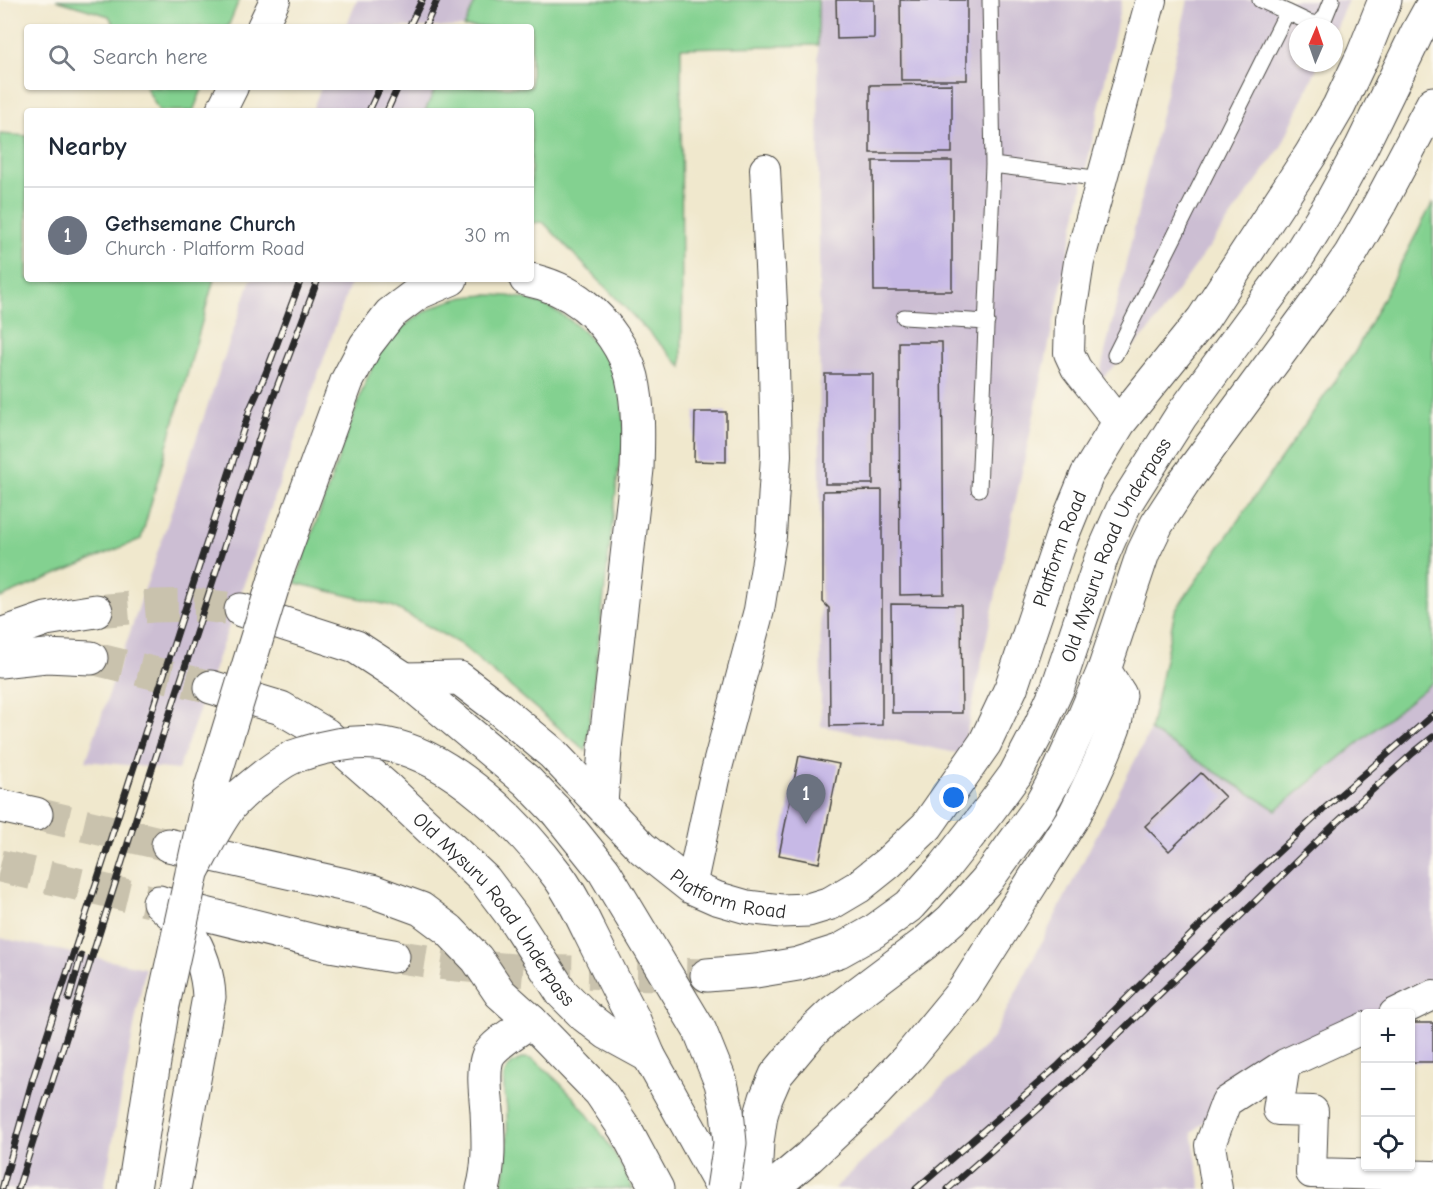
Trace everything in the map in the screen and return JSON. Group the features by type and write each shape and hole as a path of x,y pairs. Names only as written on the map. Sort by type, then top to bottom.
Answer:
{"main road":[{"name":"Platform Road","path":"405,679 459,678 552,753 642,848 692,887 716,898 747,907 781,911 808,910 831,903 858,887 888,863 927,826 985,743 1011,688 1062,536 1087,475 1119,423 1203,319 1277,208 1339,106 1385,0"},
{"name":"Old Mysuru Road Underpass","path":"707,975 756,971 798,964 839,951 873,932 909,906 945,866 990,809 1015,775 1053,697 1102,556 1124,506 1181,416 1297,258 1331,204 1433,4"},
{"path":"756,1189 757,1142 761,1115 776,1075 832,1012 925,943 952,919 987,880 1039,808 1060,770 1104,670 1143,553 1157,524 1185,481 1350,255 1433,103"},
{"path":"134,1189 163,1005 210,791 278,569 347,381 366,345 390,314 418,293 444,282"},
{"path":"534,282 559,290 585,305 606,327 623,353 632,376 637,408 639,433 637,469 605,748 601,804"},
{"path":"242,610 356,647 405,679 527,781 556,811 604,871 704,1040 721,1083 727,1110 730,1143 723,1189"},
{"path":"0,635 46,619 96,611"},
{"path":"0,661 46,656 91,658"},
{"path":"771,1189 857,1112 908,1058 964,990 1074,816 1089,787 1110,737 1120,695 1104,670"},
{"name":"Old Mysuru Road Underpass","path":"211,687 281,708 325,734 398,798 485,880 513,917 562,993 585,1016 607,1033 649,1056"},
{"path":"192,872 232,803 262,777 291,758 322,748 354,742 389,745 422,755 448,769 498,809 560,878 577,906 633,1018 649,1056 723,1189"},
{"path":"0,806 36,814"},
{"path":"168,845 372,891 421,909 449,930 477,959 500,993 531,1021 600,1092 626,1129 657,1189"},
{"path":"174,1189 208,998 208,986 206,970 186,928 154,902 330,945 393,956"},
{"path":"483,1189 487,1176 488,1133 485,1071 488,1056 495,1046 531,1021"}],"street":[{"path":"263,24 275,0"},
{"path":"1119,423 1076,368 1069,352 1070,320 1079,262 1151,0"},
{"path":"222,108 232,90"},
{"path":"692,887 714,779 759,610 771,536 776,455 773,324 765,169"},
{"path":"1404,1009 1433,995"},
{"path":"1217,1189 1210,1145 1226,1102 1285,1064 1361,1029"},
{"path":"1285,1064 1278,1110 1313,1111 1311,1173 1433,1176"}],"lane":[{"path":"979,489 993,165 990,0"},
{"path":"1260,0 1308,22 1318,24 1325,17 1332,0"},
{"path":"1115,355 1287,12"},
{"path":"993,165 1102,179"},
{"path":"904,317 987,322"}],"shaded area":[{"path":"357,0 476,0 465,24 347,24"},
{"path":"818,0 1122,0 962,754 821,726"},
{"path":"1188,0 1348,0 1340,18 1289,18 1289,72 1315,72 1281,147 1148,332 1098,382"},
{"path":"320,90 435,90 426,108 313,108"},
{"path":"1433,202 1433,986 1397,1009 1361,1009 1361,1017 1209,1116 1192,1133 1201,1189 834,1189 992,1039 1150,731 1175,611 1355,352"},
{"path":"250,282 351,282 178,770 86,761"},
{"path":"0,938 145,968 104,1189 0,1189"}],"green space":[{"path":"56,0 239,0 229,24 113,24 109,16"},
{"path":"476,0 818,0 818,45 681,48 682,367 543,222 534,223 534,108 426,108 435,90 534,90 534,24 465,24"},
{"path":"148,90 202,90 194,108 157,108"},
{"path":"0,134 24,136 24,282 213,282 141,539 0,598"},
{"path":"1433,202 1433,682 1276,810 1150,731 1175,611 1355,352"},
{"path":"484,295 530,300 561,314 575,324 600,350 609,364 621,396 624,443 619,465 586,751 460,644 392,606 295,583 363,388 381,352 391,338 418,316 450,301"},
{"path":"525,1058 540,1064 586,1112 607,1141 633,1189 501,1189 507,1139 504,1076 512,1064"}],"building":[{"path":"836,0 874,0 874,38 837,39"},
{"path":"900,0 967,0 967,80 901,80"},
{"path":"952,84 952,153 870,153 870,85"},
{"path":"873,161 952,161 952,291 874,291"},
{"path":"899,342 942,342 944,594 900,595"},
{"path":"825,374 873,374 873,484 825,484"},
{"path":"695,412 726,412 726,462 694,461"},
{"path":"882,490 882,725 830,726 829,608 823,602 823,491"},
{"path":"891,604 961,605 962,713 892,713"},
{"path":"799,756 839,764 819,863 779,855"},
{"path":"1201,773 1225,797 1169,851 1145,826"},
{"path":"1415,1023 1433,1023 1433,1062 1415,1062"}],"tunnel":[{"path":"96,611 202,605 241,610"},
{"path":"91,658 211,687"},
{"path":"36,814 168,845"},
{"path":"0,866 150,901"},
{"path":"393,956 446,964 526,971 707,975"}],"railway":[{"path":"410,24 422,0"},
{"path":"426,24 437,0"},
{"path":"370,108 379,90"},
{"path":"388,108 397,90"},
{"path":"2,1189 33,1078 250,409 300,282"},
{"path":"18,1189 269,408 317,282"},
{"path":"916,1189 1057,1067 1214,912 1325,808 1433,715"},
{"path":"948,1189 1071,1080 1335,824 1433,737"},
{"path":"69,999 81,956"}],"place":[{"name":"Gethsemane Church","path":"806,824"}]}
